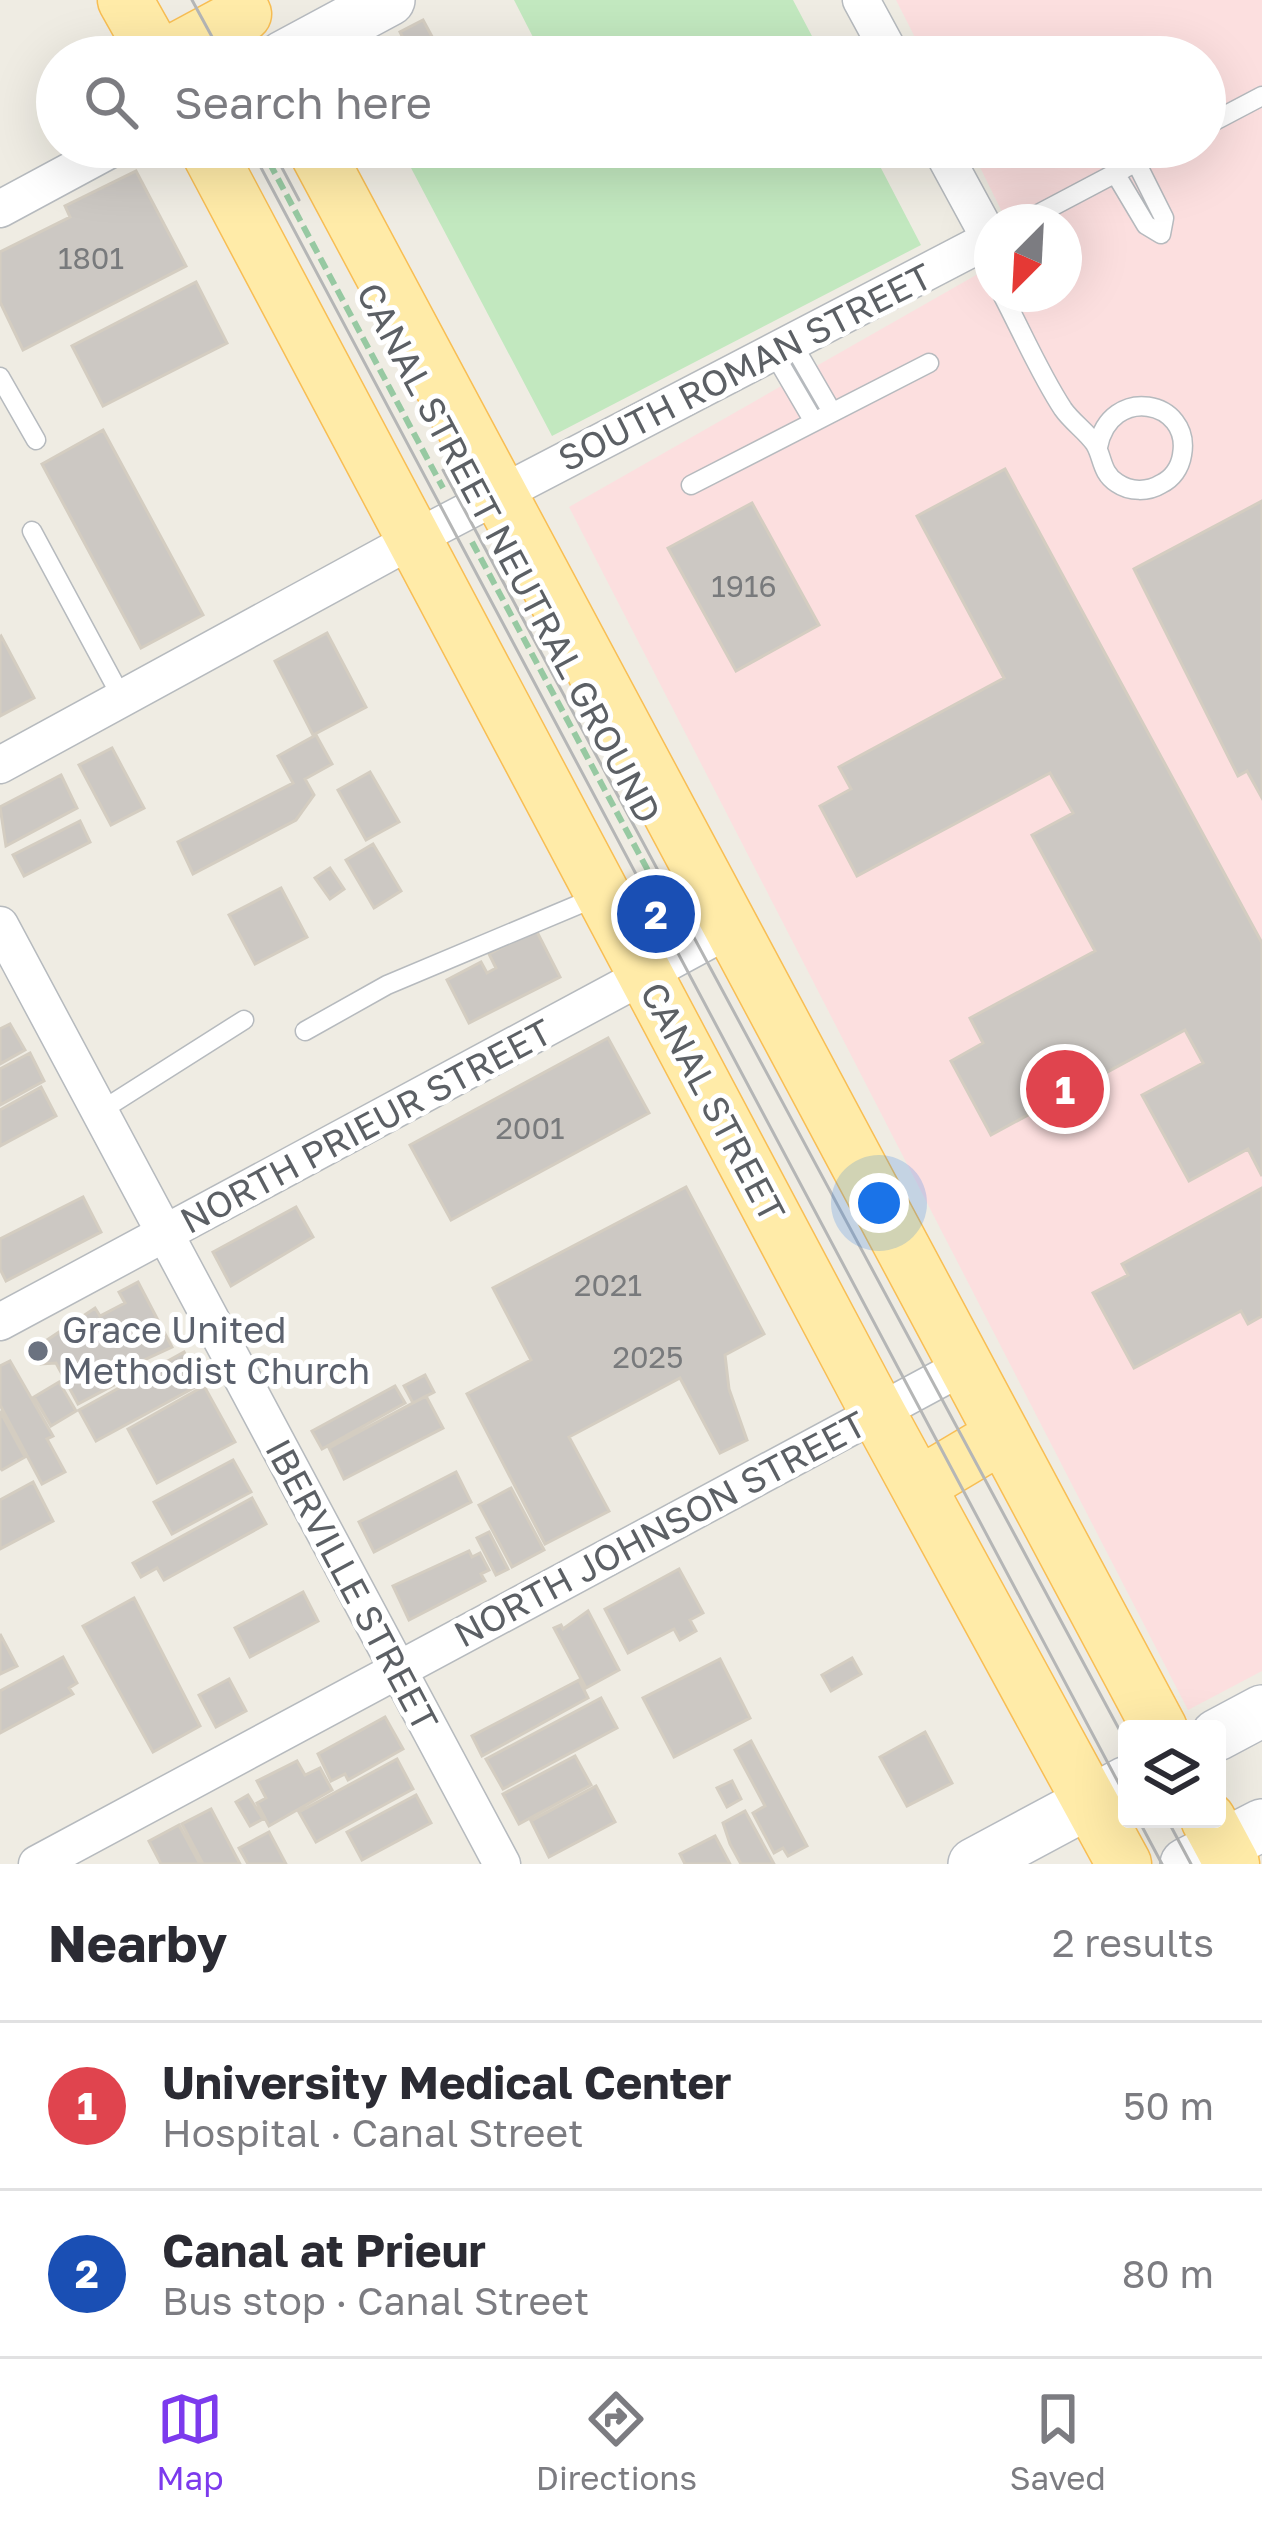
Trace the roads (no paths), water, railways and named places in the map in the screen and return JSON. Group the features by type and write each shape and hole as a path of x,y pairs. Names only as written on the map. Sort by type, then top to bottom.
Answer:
{"main road":[{"path":"125,0 148,36"},
{"path":"217,36 249,24"},
{"name":"CANAL STREET","path":"220,168 457,516 690,951 966,1365 1155,1720"},
{"name":"CANAL STREET","path":"322,168 603,894 690,951 878,1413 1109,1791 1124,1864"},
{"path":"919,1485 1003,1435"}],"street":[{"path":"322,36 389,0"},
{"path":"861,0 881,36"},
{"path":"0,209 77,168"},
{"path":"950,168 974,220"},
{"name":"SOUTH ROMAN STREET","path":"0,765 457,516 782,347 974,257"},
{"name":"IBERVILLE STREET","path":"0,925 502,1864"},
{"name":"NORTH PRIEUR STREET","path":"0,1322 690,951"},
{"name":"NORTH JOHNSON STREET","path":"37,1864 966,1365"},
{"path":"1226,1730 1262,1711"},
{"path":"974,1864 1109,1791"}],"lane":[{"path":"1226,115 1262,96"},
{"path":"1053,204 1114,168"},
{"path":"1012,312 1064,411 1098,447 1100,461 1116,483 1143,490 1168,480 1177,470 1183,442 1170,417 1144,405 1130,407 1107,422 1098,447"},
{"path":"782,347 823,417"},
{"path":"691,485 929,362"},
{"path":"0,377 36,440"},
{"path":"32,531 122,698"},
{"path":"305,1031 387,985 603,894"},
{"path":"99,1112 244,1020"}],"tram line":[{"path":"192,0 212,36"},
{"path":"261,168 1118,1782"},
{"path":"282,168 299,200"},
{"path":"443,470 1118,1727"},
{"path":"1143,1828 1162,1864"},
{"path":"1172,1828 1191,1864"}],"place":[{"name":"Canal at Prieur","path":"656,914"},
{"name":"University Medical Center","path":"1065,1089"},
{"name":"Grace United Methodist Church","path":"38,1351"}]}
